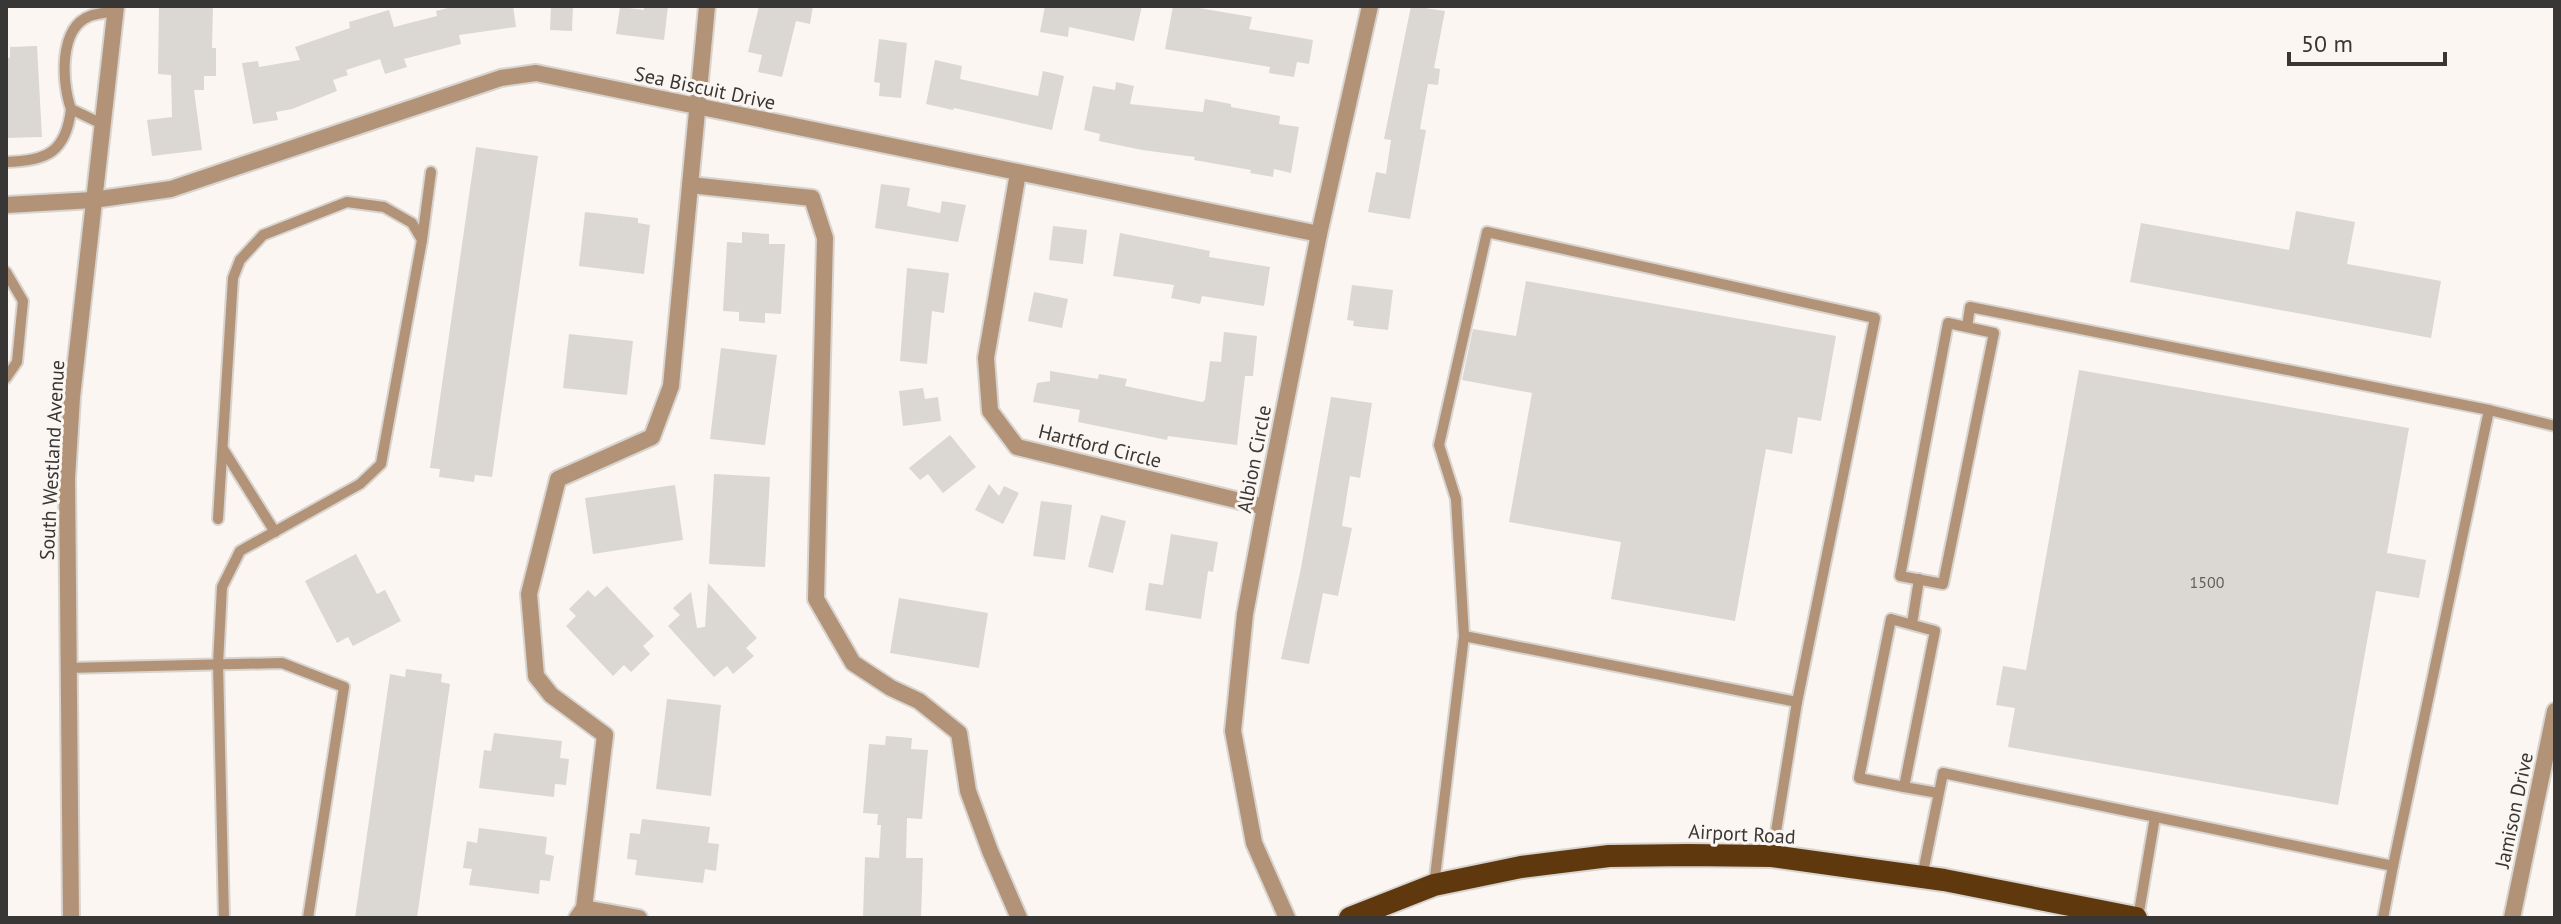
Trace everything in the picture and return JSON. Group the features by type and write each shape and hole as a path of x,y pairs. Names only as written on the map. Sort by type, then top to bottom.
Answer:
{"highway":[{"name":"Airport Road","path":"1350,918 1434,885 1521,867 1609,856 1772,856 1922,877 2137,918"}],"street":[{"path":"639,918 581,913 605,735 551,695 536,676 529,594 558,479 652,437 671,386 707,6"},
{"name":"Albion Circle","path":"1287,918 1254,843 1233,731 1245,614 1265,507 1319,234 1370,6"},
{"name":"South Westland Avenue","path":"71,918 67,478 72,397 116,9"},
{"name":"Sea Biscuit Drive","path":"6,205 93,200 171,189 501,78 536,73 1319,234"},
{"name":"Hartford Circle","path":"1018,173 986,358 990,411 1017,447 1265,507"},
{"path":"690,185 812,198 825,238 816,599 853,663 891,688 919,701 959,733 968,791 1019,918"},
{"name":"Jamison Drive","path":"2512,918 2555,711"}],"lane":[{"path":"6,162 36,162 54,150 69,130 71,109 64,89 66,47 74,29 88,16 116,9"},
{"path":"71,109 102,124"},
{"path":"224,918 218,664 222,587 240,551 360,484 381,464 422,240 431,172"},
{"path":"218,519 233,278 240,260 263,235 347,202 384,207 412,223 422,240"},
{"path":"1434,885 1464,636 1456,499 1439,445 1487,232 1875,318 1797,702 1772,856"},
{"path":"6,272 23,301 17,362 6,378"},
{"path":"1967,327 1970,307 2489,410 2555,426"},
{"path":"1948,323 1967,327 1994,333 1943,584 1900,576 1948,323"},
{"path":"2383,918 2489,410"},
{"path":"223,449 275,532"},
{"path":"1912,624 1919,579"},
{"path":"1904,787 1935,631 1891,619 1859,778 1904,787 1938,793"},
{"path":"1464,636 1797,702"},
{"path":"67,668 282,663 344,687 308,918"},
{"path":"1922,877 1943,773 2393,866"},
{"path":"2137,918 2155,817"}],"building":[{"path":"159,6 213,6 212,48 216,48 216,76 204,76 204,90 194,90 202,150 152,156 147,120 172,117 171,75 158,74"},
{"path":"456,6 513,6 516,27 459,35 461,44 404,59 407,67 385,74 380,59 346,70 348,75 333,80 337,91 276,112 278,120 253,124 242,63 258,61 259,67 300,60 295,47 350,28 349,22 389,10 394,27 437,16 436,11"},
{"path":"551,6 573,6 572,31 550,30"},
{"path":"644,6 668,6 664,40 616,34 620,7 644,10"},
{"path":"759,6 813,6 810,24 796,21 782,77 758,72 762,55 748,52"},
{"path":"1045,6 1142,6 1134,41 1069,27 1068,37 1040,32"},
{"path":"1173,6 1200,6 1252,17 1249,29 1313,40 1309,64 1297,62 1294,77 1269,73 1270,67 1165,49"},
{"path":"1411,6 1445,11 1434,68 1440,69 1438,85 1428,84 1420,129 1426,130 1410,219 1368,212 1376,172 1386,174 1391,140 1384,139"},
{"path":"879,39 907,43 901,98 879,96 880,83 874,82"},
{"path":"37,46 42,137 6,138 6,58 10,58 10,47"},
{"path":"935,60 962,66 960,79 1038,96 1043,71 1064,76 1052,130 926,104"},
{"path":"1116,82 1134,86 1130,104 1203,112 1205,99 1280,116 1279,124 1299,127 1291,173 1274,169 1273,177 1194,160 1195,157 1099,141 1100,134 1084,130 1093,86 1115,90"},
{"path":"476,147 538,156 492,477 475,475 474,482 439,477 440,469 430,468"},
{"path":"881,184 910,188 907,206 940,213 942,201 966,205 958,242 875,228"},
{"path":"2296,211 2355,222 2347,264 2441,281 2431,338 2130,282 2141,223 2289,250"},
{"path":"585,212 638,218 638,223 650,225 644,274 579,266"},
{"path":"1053,226 1087,230 1083,264 1049,260"},
{"path":"742,232 769,234 769,244 785,244 781,314 765,313 765,323 739,321 739,312 723,311 727,242 742,243"},
{"path":"1120,233 1210,251 1209,257 1270,267 1264,306 1202,296 1200,304 1171,298 1174,285 1113,276"},
{"path":"907,268 949,273 944,313 932,311 927,364 900,361"},
{"path":"1526,281 1836,336 1821,421 1798,417 1792,454 1766,449 1735,621 1611,599 1621,542 1509,522 1532,393 1462,380 1473,329 1516,336"},
{"path":"1352,285 1393,290 1388,330 1353,326 1354,321 1347,320"},
{"path":"1034,292 1068,299 1062,328 1028,321"},
{"path":"1224,332 1257,336 1253,376 1245,376 1237,445 1168,436 1167,440 1078,422 1080,410 1033,402 1037,383 1050,381 1050,371 1098,379 1099,374 1127,379 1125,386 1202,402 1205,400 1210,361 1221,362"},
{"path":"569,334 633,341 627,395 563,388"},
{"path":"721,348 777,355 765,445 710,439"},
{"path":"2079,370 2409,428 2387,553 2426,560 2419,598 2376,591 2338,805 2008,747 2015,708 1996,705 2003,666 2026,670"},
{"path":"923,388 925,399 938,397 941,421 903,426 899,391"},
{"path":"1331,397 1372,403 1360,478 1350,476 1342,526 1352,528 1338,596 1323,593 1309,664 1281,659 1301,568"},
{"path":"950,435 976,467 943,493 928,474 920,480 909,468"},
{"path":"714,474 770,477 765,567 709,564"},
{"path":"989,484 999,496 1004,486 1019,493 1003,524 975,510"},
{"path":"675,485 683,540 593,554 585,498"},
{"path":"1041,501 1072,505 1065,560 1033,556"},
{"path":"1101,515 1126,521 1113,573 1088,567"},
{"path":"1171,534 1218,542 1213,572 1208,571 1201,619 1145,610 1149,583 1163,585"},
{"path":"356,554 377,594 385,590 401,621 353,646 348,637 337,643 305,581"},
{"path":"708,583 757,638 746,648 754,656 733,674 727,666 714,677 668,626 680,615 673,608 691,592 697,628 705,627"},
{"path":"607,586 654,636 643,646 650,654 631,672 624,665 613,676 566,626 576,616 569,609 588,590 595,597"},
{"path":"899,598 988,613 979,668 890,653"},
{"path":"406,669 442,674 441,682 450,684 417,918 355,918 390,674 405,677"},
{"path":"667,699 721,705 711,796 656,789"},
{"path":"494,733 562,741 560,758 569,759 566,785 555,784 554,797 479,788 484,750 491,751"},
{"path":"886,736 912,738 911,749 928,750 922,819 907,818 906,858 923,858 921,918 863,918 865,857 879,858 881,825 877,825 878,814 863,813 869,744 885,745"},
{"path":"642,819 710,827 708,843 719,844 716,871 705,869 703,883 635,875 637,860 627,859 630,833 640,834"},
{"path":"479,828 547,837 545,854 554,856 550,881 540,880 539,894 469,885 472,869 463,868 467,841 477,843"}]}
